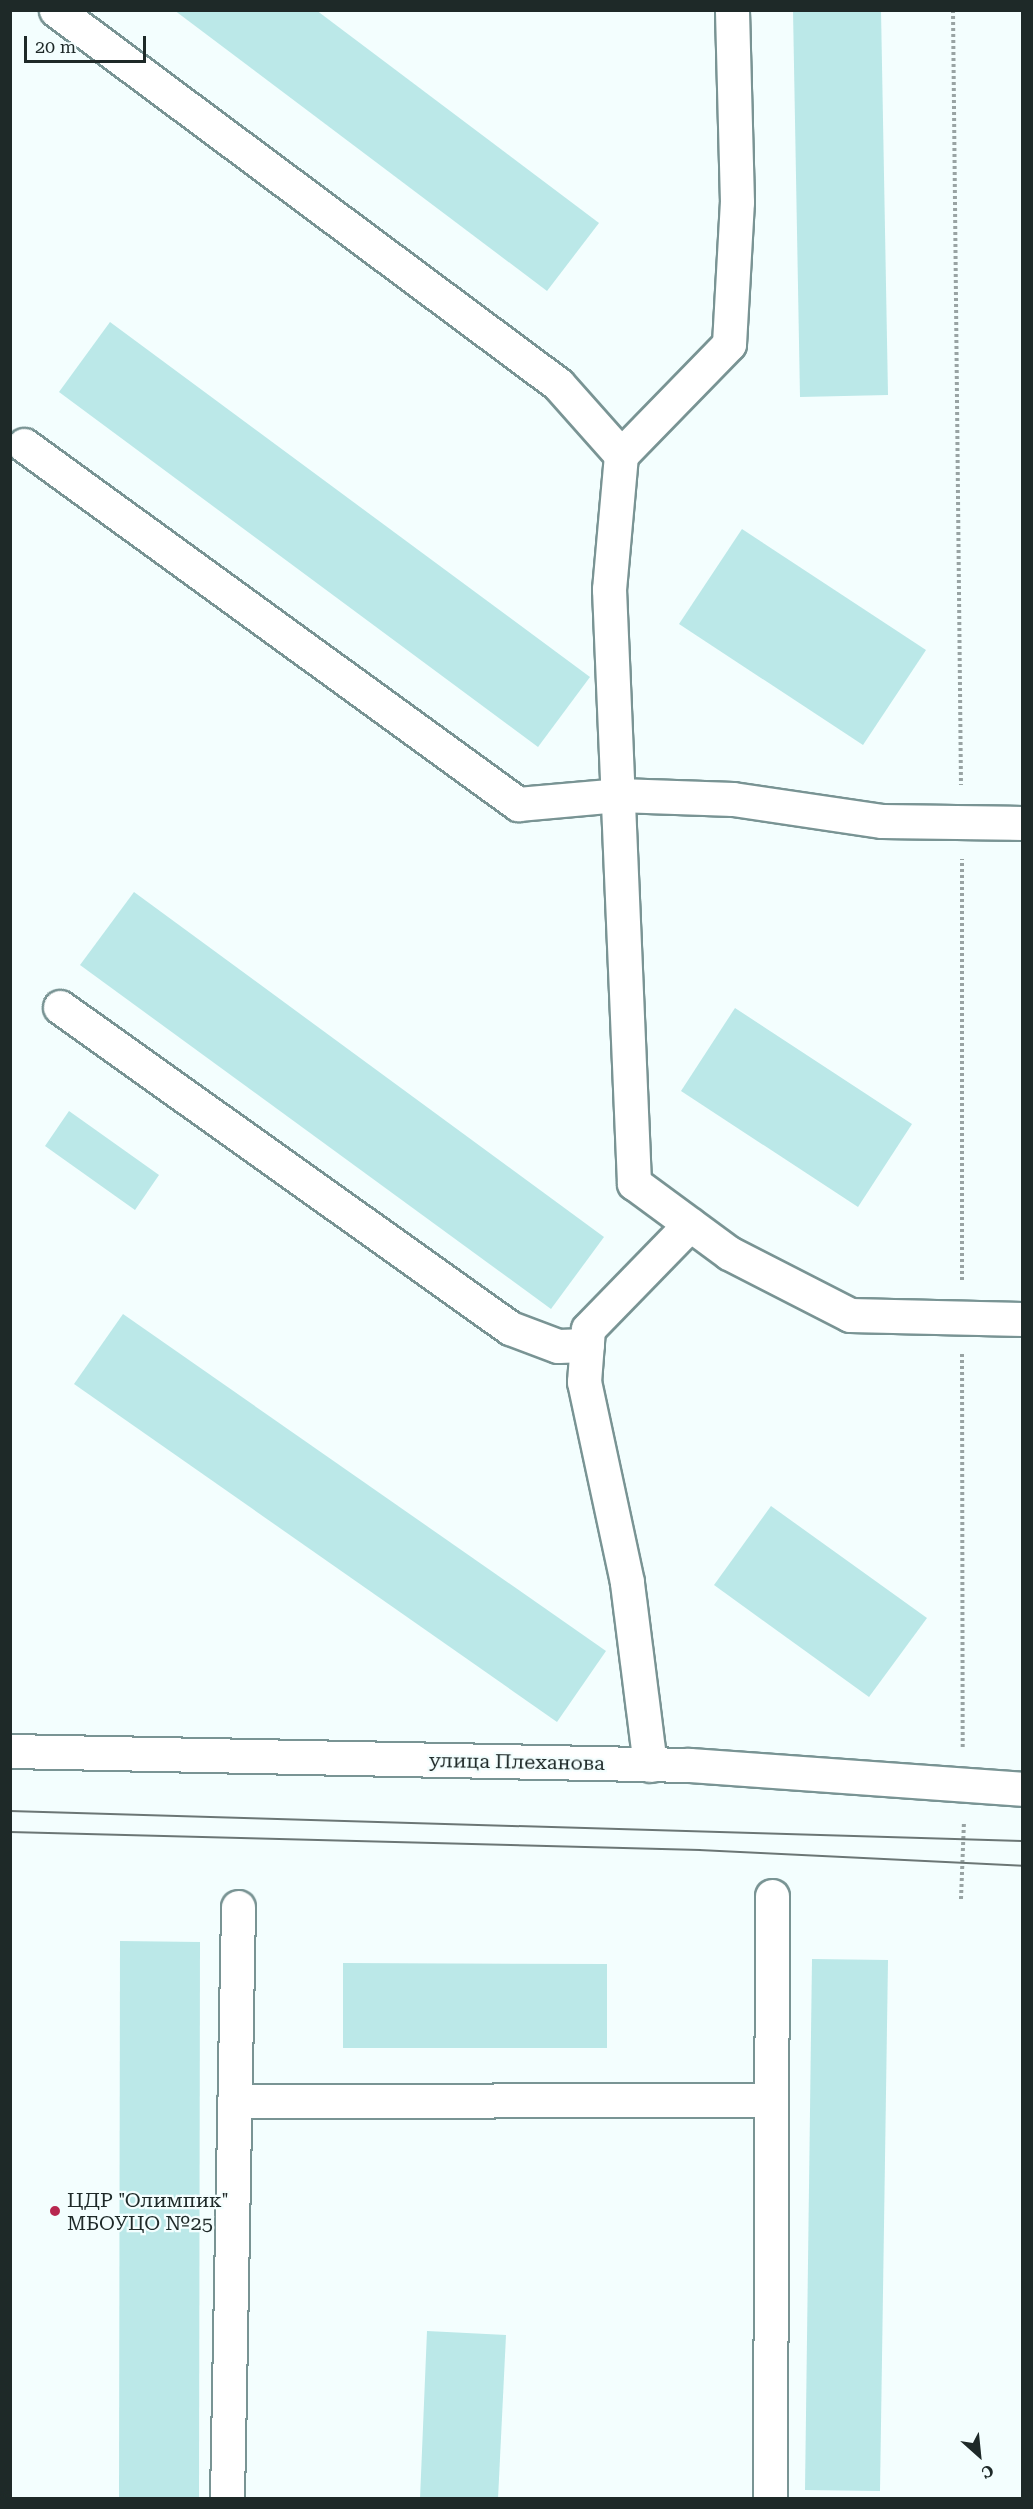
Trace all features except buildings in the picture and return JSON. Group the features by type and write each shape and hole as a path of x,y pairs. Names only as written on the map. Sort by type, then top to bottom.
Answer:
{"street":[{"path":"56,10 558,384 621,455"},
{"path":"732,10 737,202 729,344 621,455 609,589 634,1183 729,1253 850,1315 1023,1319"},
{"path":"24,445 518,804 618,795 732,799 882,821 1023,823"},
{"path":"60,1007 510,1328 558,1346 587,1345"},
{"path":"650,1765 627,1582 584,1382 588,1329 690,1224"},
{"name":"улица Плеханова","path":"10,1751 650,1765 1023,1789"},
{"path":"770,2499 772,1896"},
{"path":"227,2499 238,1907"},
{"path":"234,2102 771,2100"}],"path":[{"path":"953,10 962,822 963,1785 961,1899"}],"tram line":[{"path":"10,1811 1022,1841"},
{"path":"10,1832 700,1850 1022,1866"}],"place":[{"name":"ЦДР \"Олимпик\" МБОУЦО №25","path":"55,2211"}]}
